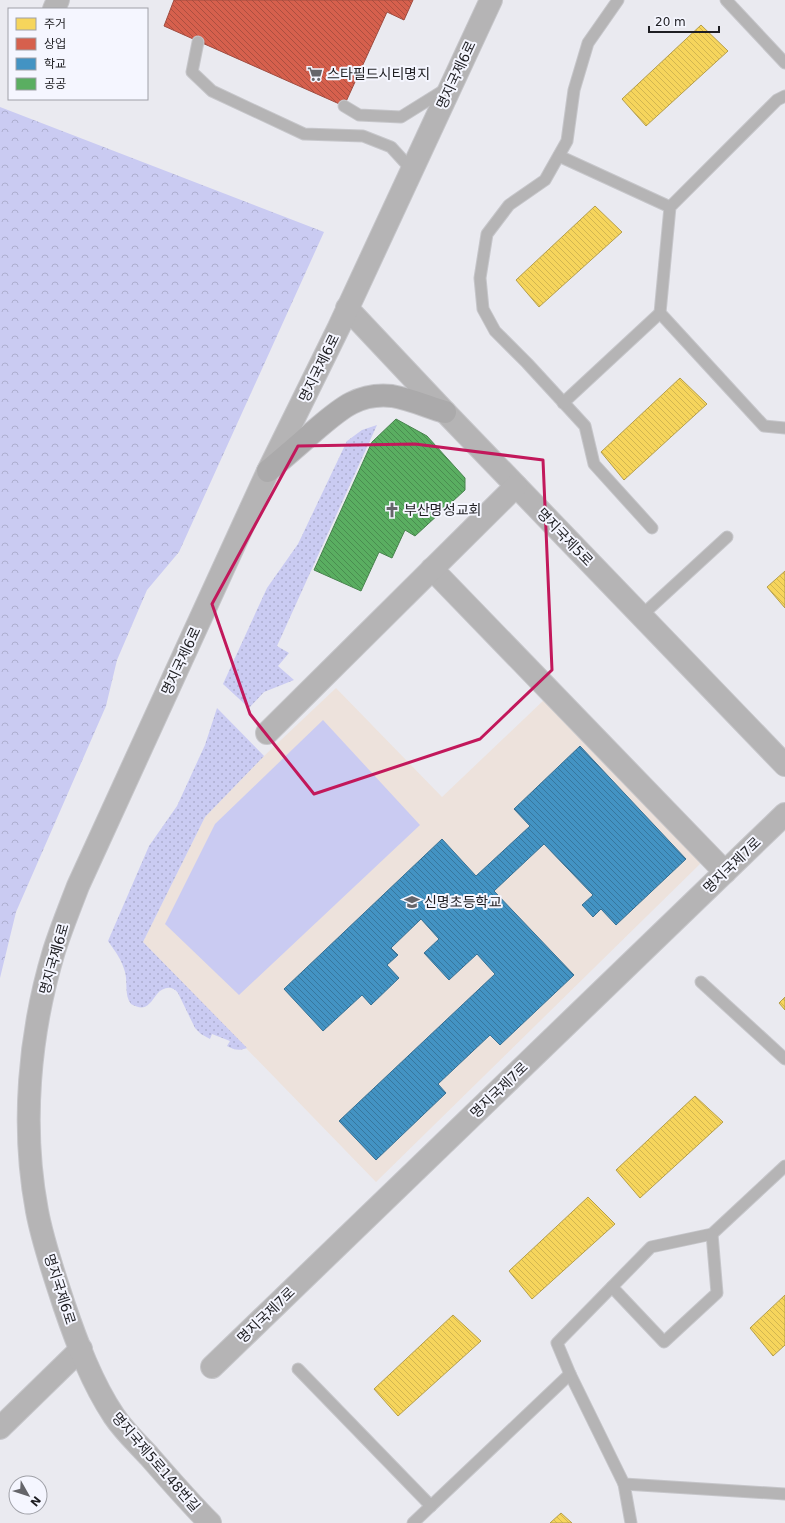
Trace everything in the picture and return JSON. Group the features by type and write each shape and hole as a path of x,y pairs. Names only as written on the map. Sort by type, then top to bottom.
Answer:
{"main road":[{"path":"268,471 332,415 358,400 376,396 392,396 444,412"}],"street":[{"name":"명지국제6로","path":"82,1352 52,1271 37,1211 32,1180 29,1119 35,1037 54,951 78,886 268,471 347,308 491,0"},
{"name":"명지국제5로","path":"347,308 444,412 785,765"},
{"path":"267,733 516,486"},
{"path":"432,569 725,872"},
{"name":"명지국제7로","path":"212,1367 785,814"},
{"path":"0,1428 82,1352"},
{"name":"명지국제5로148번길","path":"82,1352 101,1394 119,1422 187,1500 210,1523"}],"lane":[{"path":"618,0 588,43 574,90 567,141 545,180 509,205 486,234 480,278 483,309 495,331 527,363 585,426 594,464 652,528"},
{"path":"726,0 785,63"},
{"path":"198,42 192,72 212,91 304,134 363,136 391,147 412,170"},
{"path":"344,106 359,116 401,117 451,86"},
{"path":"563,402 660,313 670,207 777,100 785,96"},
{"path":"559,156 670,207"},
{"path":"660,313 764,426 785,428"},
{"path":"641,616 728,538"},
{"path":"701,982 785,1059"},
{"path":"631,1523 624,1484 570,1374 557,1343 651,1247 712,1234 785,1166"},
{"path":"612,1286 664,1342 717,1293 712,1234"},
{"path":"298,1369 431,1506"},
{"path":"413,1523 570,1374"},
{"path":"624,1484 785,1494"}],"highlighted area":[{"path":"415,444 543,460 552,670 480,739 314,794 250,714 212,604 298,446"}],"shaded area":[{"name":"신명초등학교","path":"336,688 442,797 547,697 702,862 376,1182 143,942 205,817 264,756"}],"green space":[{"path":"0,107 324,232 179,552 147,590 117,660 106,706 16,912 0,978"},
{"path":"377,425 277,646 289,653 278,666 294,680 264,692 249,708 223,684 267,588 298,544 347,441 362,430"},
{"path":"217,708 264,756 205,817 143,942 247,1048 241,1050 227,1046 230,1041 212,1034 210,1039 201,1034 195,1028 176,990 165,988 157,994 149,1004 143,1007 131,1004 127,993 124,968 108,941 149,846 177,806 205,745"},
{"path":"323,720 420,825 239,995 165,924 215,824"}],"building: 주거":[{"path":"701,25 728,51 646,126 622,99"},
{"path":"595,206 622,232 539,307 516,280"},
{"path":"680,378 707,404 624,480 601,452"},
{"path":"785,571 785,608 767,587"},
{"path":"785,997 785,1010 779,1003"},
{"path":"695,1096 723,1122 640,1198 616,1170"},
{"path":"588,1197 615,1224 532,1299 509,1271"},
{"path":"785,1295 785,1345 773,1356 750,1328"},
{"path":"453,1315 481,1341 398,1416 374,1389"},
{"path":"561,1513 572,1523 550,1523"}],"building: 상업":[{"name":"스타필드시티명지","path":"174,0 413,0 404,20 387,12 344,106 164,26"}],"building: 학교":[{"path":"580,746 686,859 616,925 601,909 593,917 582,905 593,895 544,844 494,891 574,975 500,1045 490,1035 438,1084 446,1093 376,1160 339,1121 495,974 477,954 449,980 424,953 439,939 421,919 391,948 398,955 387,965 399,978 371,1005 362,995 323,1031 284,989 442,839 476,876 530,826 514,809"}],"building: 공공":[{"name":"부산명성교회","path":"396,419 427,436 465,478 465,490 415,536 405,530 392,558 379,552 361,591 314,570 372,442"}],"place":[{"name":"스타필드시티명지","path":"315,74"},
{"name":"부산명성교회","path":"392,510"},
{"name":"신명초등학교","path":"412,902"}]}
